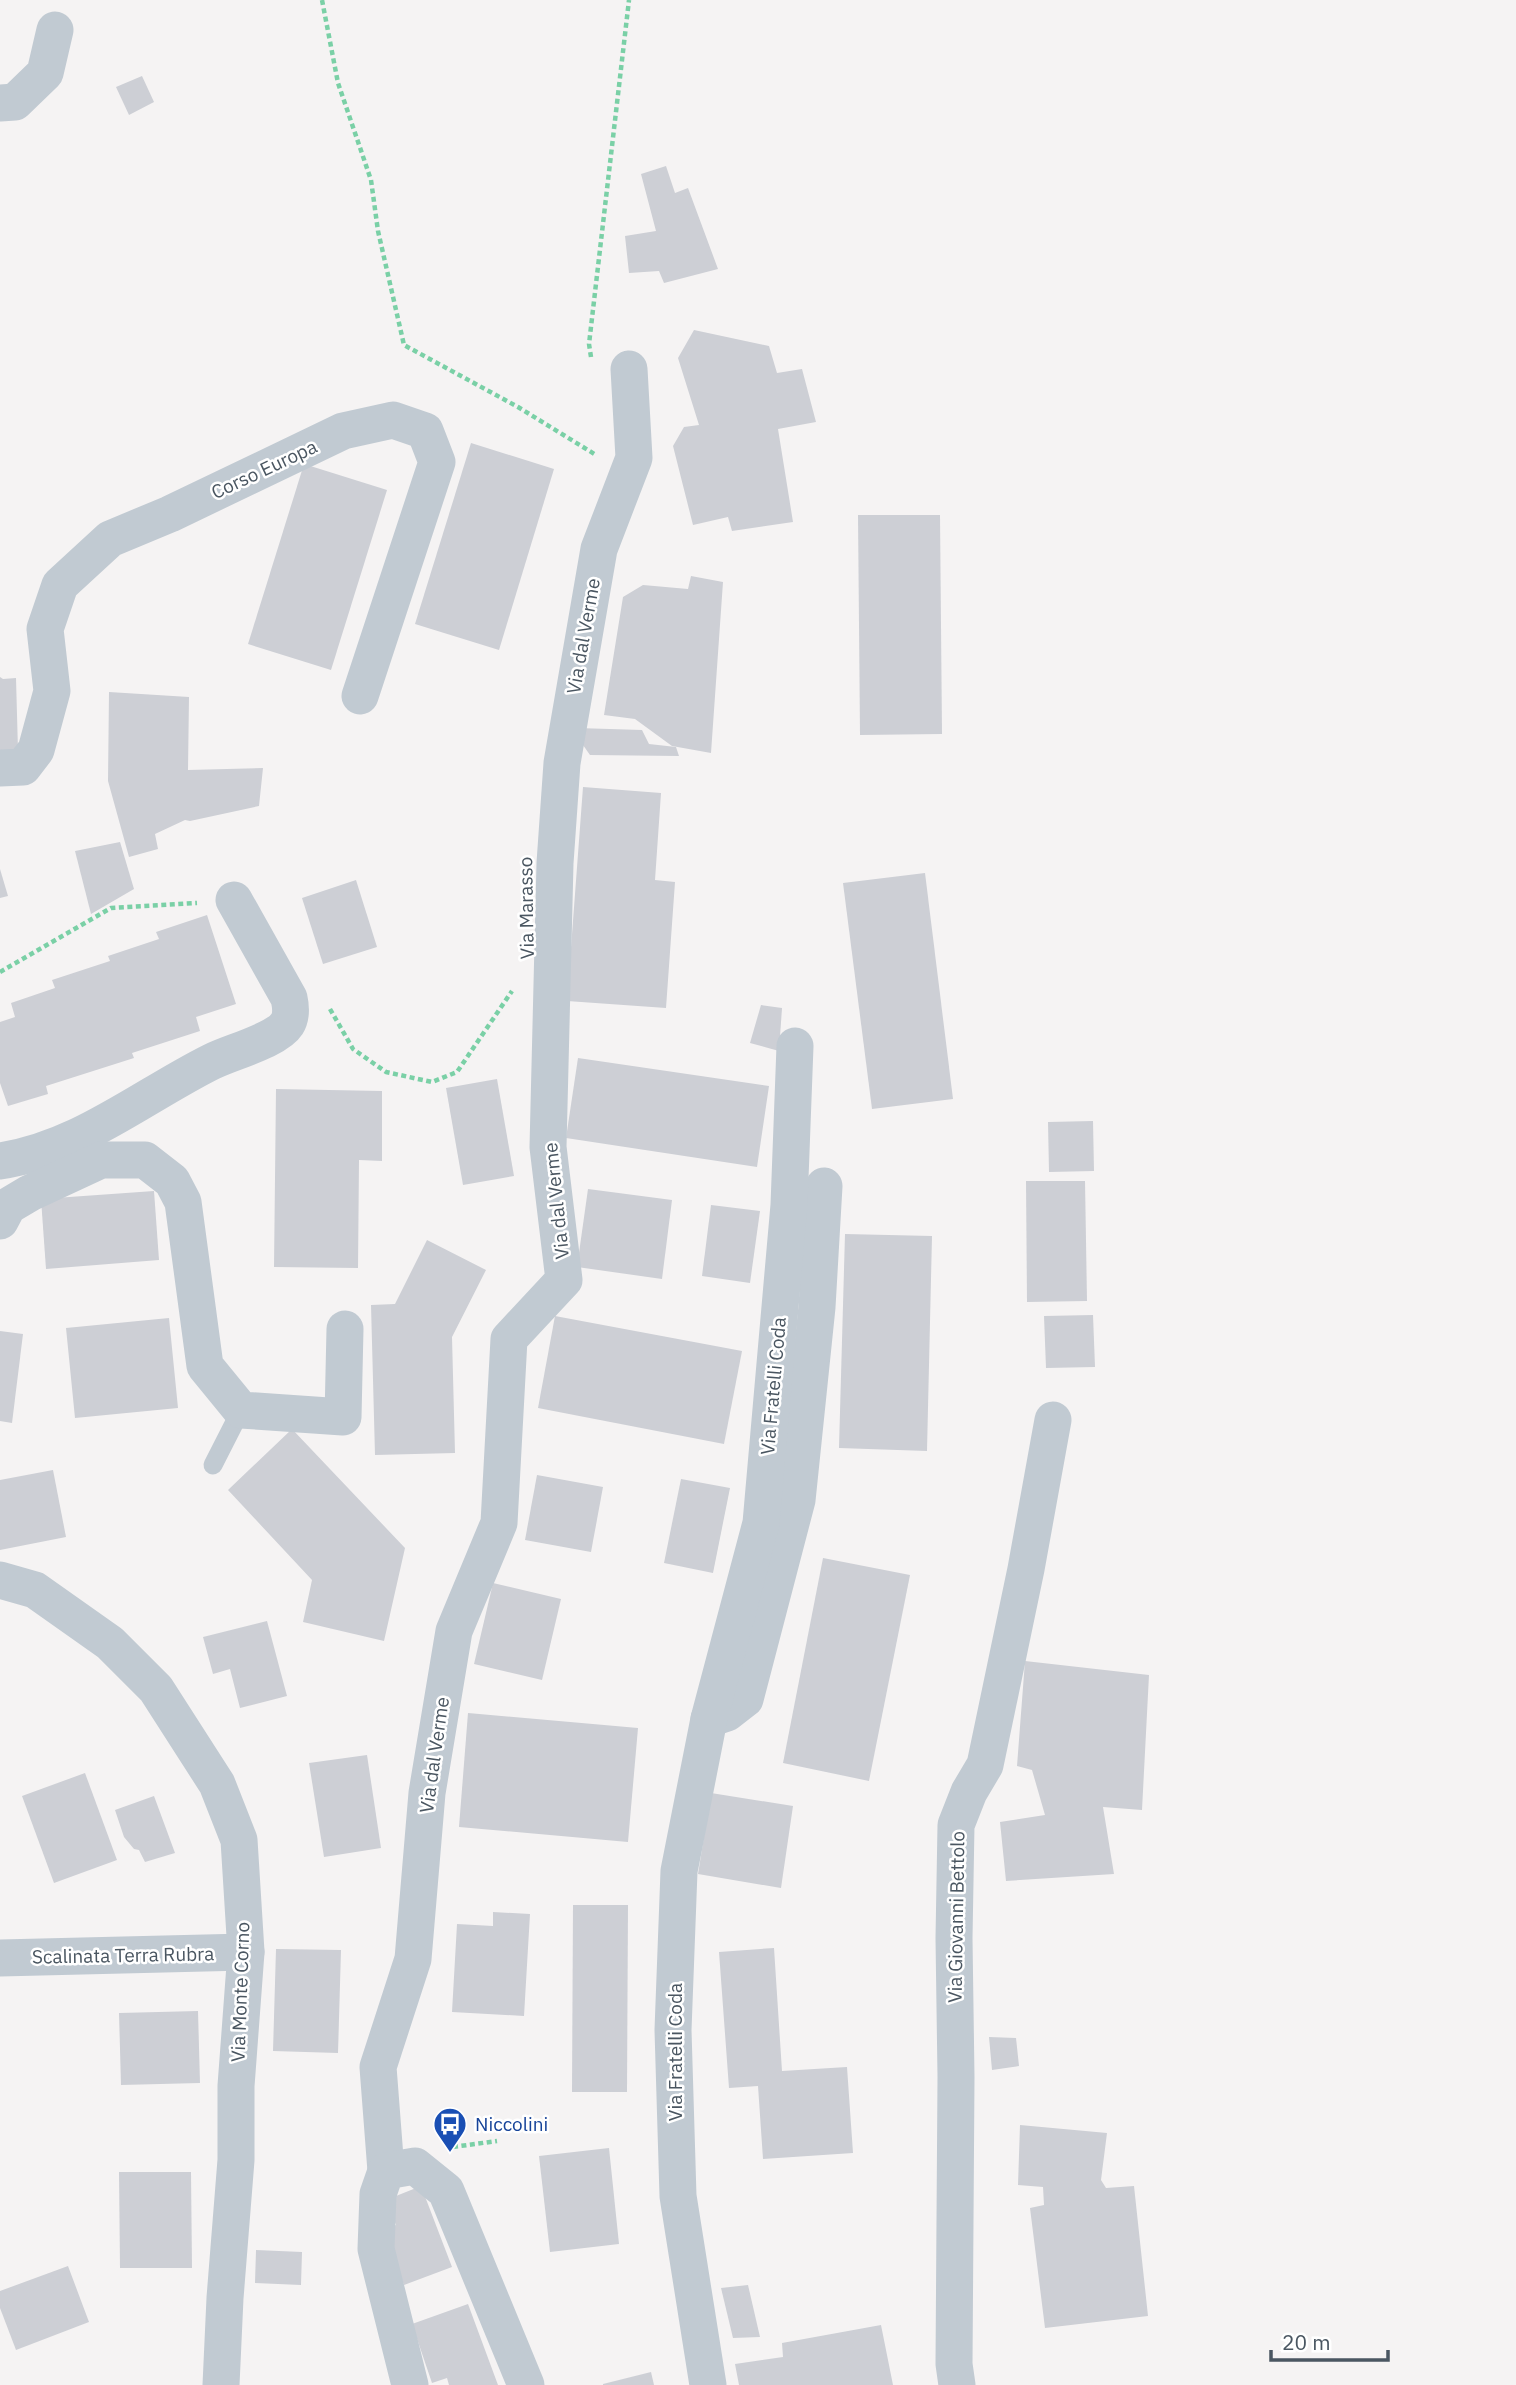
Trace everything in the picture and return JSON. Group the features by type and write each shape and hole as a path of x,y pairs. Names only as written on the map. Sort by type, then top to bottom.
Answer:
{"street":[{"path":"0,103 15,102 45,73 55,30"},
{"name":"Via dal Verme","path":"411,2385 376,2249 378,2194 386,2171 379,2067 413,1959 427,1793 454,1631 499,1523 509,1339 564,1280 548,1147 555,863 562,763 571,698 599,549 634,458 629,369"},
{"name":"Corso Europa","path":"0,768 23,767 36,750 52,691 45,629 60,584 110,539 170,514 343,431 393,420 425,431 437,462 360,696"},
{"path":"0,1161 24,1158 99,1128 211,1062 277,1033 287,1024 291,1013 289,998 234,900"},
{"name":"Via Fratelli Coda","path":"708,2385 678,2196 673,2029 679,1871 709,1719 761,1523 789,1205 795,1046"},
{"path":"0,1221 8,1206 101,1160 145,1160 173,1181 183,1202 205,1366 240,1410 343,1417 345,1329"},
{"name":"Via Fratelli Coda","path":"709,1719 727,1713 745,1699 797,1500 817,1307 824,1186"},
{"name":"Via Giovanni Bettolo","path":"957,2385 954,2364 956,1825 969,1792 985,1765 1026,1569 1052,1420"},
{"name":"Via Monte Corno","path":"0,1580 35,1590 110,1643 156,1689 217,1784 239,1840 246,1952 236,2086 236,2160 221,2385"},
{"name":"Scalinata Terra Rubra","path":"0,1958 246,1952"},
{"path":"386,2171 415,2166 446,2191 526,2385"}],"lane":[{"path":"213,1465 240,1410"}],"path":[{"path":"322,0 338,83 371,180 378,231 404,345 518,407 601,458 602,447"},
{"path":"591,358 589,344 629,0"},
{"path":"0,972 111,908 234,900"},
{"name":"Via Marasso","path":"325,1002 353,1049 386,1072 432,1082 457,1072 515,987"}],"building":[{"path":"142,76 154,102 129,115 116,87"},
{"path":"666,166 675,193 688,188 718,269 664,283 659,271 629,273 625,236 656,231 641,174"},
{"path":"694,330 769,346 777,373 802,369 816,422 778,429 793,522 732,531 728,517 693,525 673,446 684,427 699,425 678,358"},
{"path":"471,443 554,469 499,650 415,624"},
{"path":"304,464 387,490 331,670 248,644"},
{"path":"858,515 940,515 942,734 860,735"},
{"path":"691,576 723,582 711,753 672,746 635,719 604,715 623,597 643,585 688,589"},
{"path":"0,677 16,678 18,751 0,752"},
{"path":"109,692 189,697 188,770 263,768 259,806 185,820 155,834 158,849 129,857 108,781"},
{"path":"577,728 642,730 649,744 676,747 679,756 590,755 576,735"},
{"path":"583,787 661,793 655,880 675,882 666,1008 567,1001"},
{"path":"120,842 134,889 91,914 75,851"},
{"path":"0,869 8,896 0,898"},
{"path":"925,873 953,1099 872,1109 843,883"},
{"path":"356,880 377,947 323,964 302,898"},
{"path":"207,915 236,1004 196,1017 200,1031 132,1053 134,1058 46,1086 48,1094 8,1106 0,1083 0,1022 15,1017 11,1003 55,988 52,980 110,961 108,956 159,939 156,932"},
{"path":"761,1005 782,1008 779,1051 750,1043"},
{"path":"578,1058 769,1086 757,1167 566,1138"},
{"path":"497,1079 514,1176 463,1185 446,1088"},
{"path":"276,1089 382,1091 382,1161 359,1160 358,1268 274,1267"},
{"path":"1093,1121 1094,1171 1049,1172 1048,1122"},
{"path":"1026,1181 1085,1181 1087,1301 1027,1302"},
{"path":"588,1189 672,1200 662,1279 577,1267"},
{"path":"154,1191 159,1260 46,1269 41,1199"},
{"path":"711,1205 760,1211 750,1283 702,1276"},
{"path":"845,1234 932,1236 927,1451 839,1448"},
{"path":"427,1240 486,1270 452,1337 455,1453 375,1455 371,1305 395,1304"},
{"path":"1093,1315 1095,1367 1046,1368 1044,1316"},
{"path":"555,1316 742,1351 724,1444 538,1408"},
{"path":"169,1318 178,1408 75,1418 66,1328"},
{"path":"0,1331 23,1334 12,1423 0,1421"},
{"path":"292,1429 405,1548 384,1641 303,1622 312,1580 228,1490"},
{"path":"53,1470 66,1537 0,1550 0,1480"},
{"path":"537,1475 603,1487 591,1552 525,1540"},
{"path":"681,1479 730,1488 713,1573 664,1563"},
{"path":"823,1558 910,1575 869,1781 783,1763"},
{"path":"493,1583 561,1599 542,1680 474,1664"},
{"path":"267,1621 287,1696 240,1708 230,1669 213,1674 203,1637"},
{"path":"1025,1661 1149,1675 1142,1810 1103,1807 1114,1874 1006,1881 1000,1822 1045,1815 1032,1770 1017,1766"},
{"path":"468,1713 638,1728 628,1842 459,1827"},
{"path":"367,1755 381,1848 324,1857 309,1763"},
{"path":"85,1773 117,1860 54,1883 22,1796"},
{"path":"711,1793 793,1806 781,1888 698,1874"},
{"path":"154,1796 175,1853 145,1862 139,1850 134,1849 124,1837 115,1810"},
{"path":"573,1905 628,1905 627,2092 572,2092"},
{"path":"493,1912 530,1914 524,2016 452,2012 457,1924 493,1926"},
{"path":"774,1948 782,2071 847,2067 853,2153 763,2159 758,2086 729,2088 719,1952"},
{"path":"276,1949 341,1950 338,2053 273,2051"},
{"path":"198,2011 200,2083 121,2085 119,2013"},
{"path":"989,2037 1016,2038 1019,2066 992,2070"},
{"path":"1020,2125 1107,2133 1101,2180 1106,2188 1134,2186 1148,2316 1045,2328 1030,2208 1044,2205 1043,2187 1018,2185"},
{"path":"609,2148 619,2244 550,2252 539,2156"},
{"path":"119,2172 191,2172 192,2268 120,2268"},
{"path":"421,2186 452,2267 404,2285 383,2230 396,2225 386,2200"},
{"path":"256,2250 302,2252 301,2285 255,2283"},
{"path":"68,2266 89,2322 16,2350 0,2308 0,2291"},
{"path":"748,2285 760,2337 733,2338 721,2288"},
{"path":"468,2304 498,2385 449,2385 447,2378 432,2383 412,2324"},
{"path":"881,2325 893,2385 739,2385 735,2364 783,2357 782,2343"},
{"path":"651,2372 654,2385 603,2385 603,2384"}],"place":[{"name":"Niccolini","path":"450,2154"}]}
